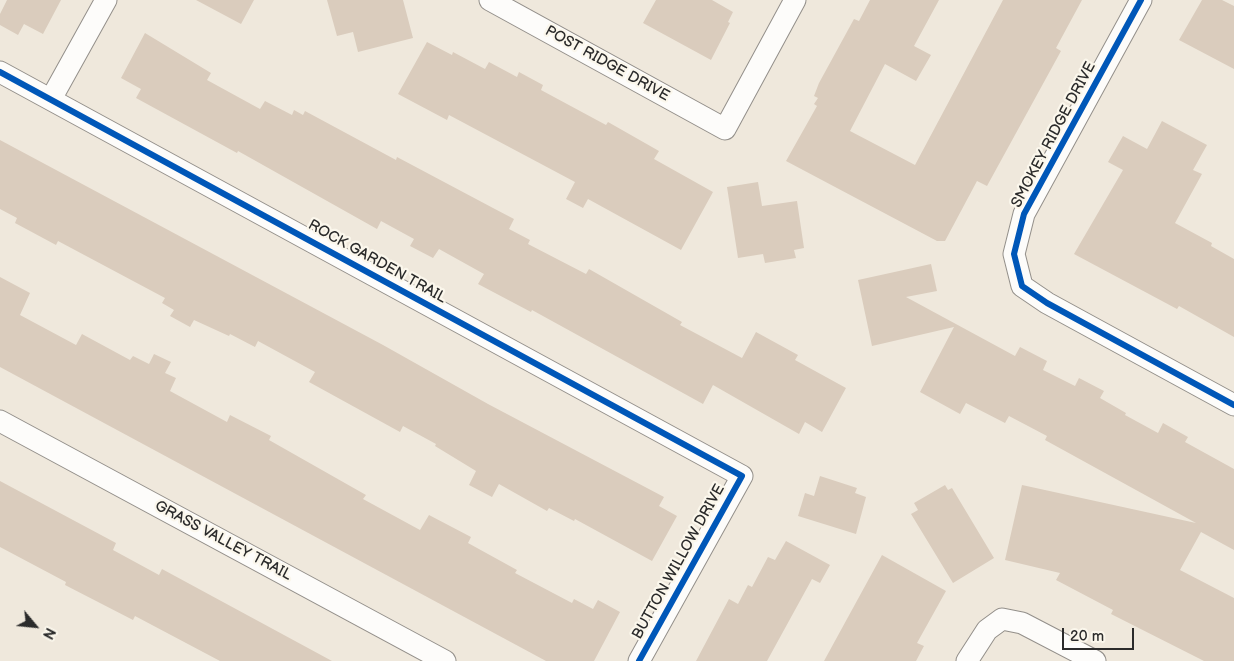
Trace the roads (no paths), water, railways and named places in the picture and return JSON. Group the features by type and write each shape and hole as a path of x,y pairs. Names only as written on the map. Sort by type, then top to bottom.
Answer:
{"street":[{"path":"51,98 106,0"},
{"name":"POST RIDGE DRIVE","path":"490,0 725,129 795,0"},
{"name":"SMOKEY RIDGE DRIVE","path":"1141,0 1024,214 1014,254 1022,286 1047,303 1234,405"},
{"name":"ROCK GARDEN TRAIL","path":"0,72 51,98 742,476"},
{"name":"GRASS VALLEY TRAIL","path":"0,421 445,661"},
{"name":"BUTTON WILLOW DRIVE","path":"638,661 742,476"},
{"path":"967,661 987,630 1002,619 1022,623 1095,661"}]}
